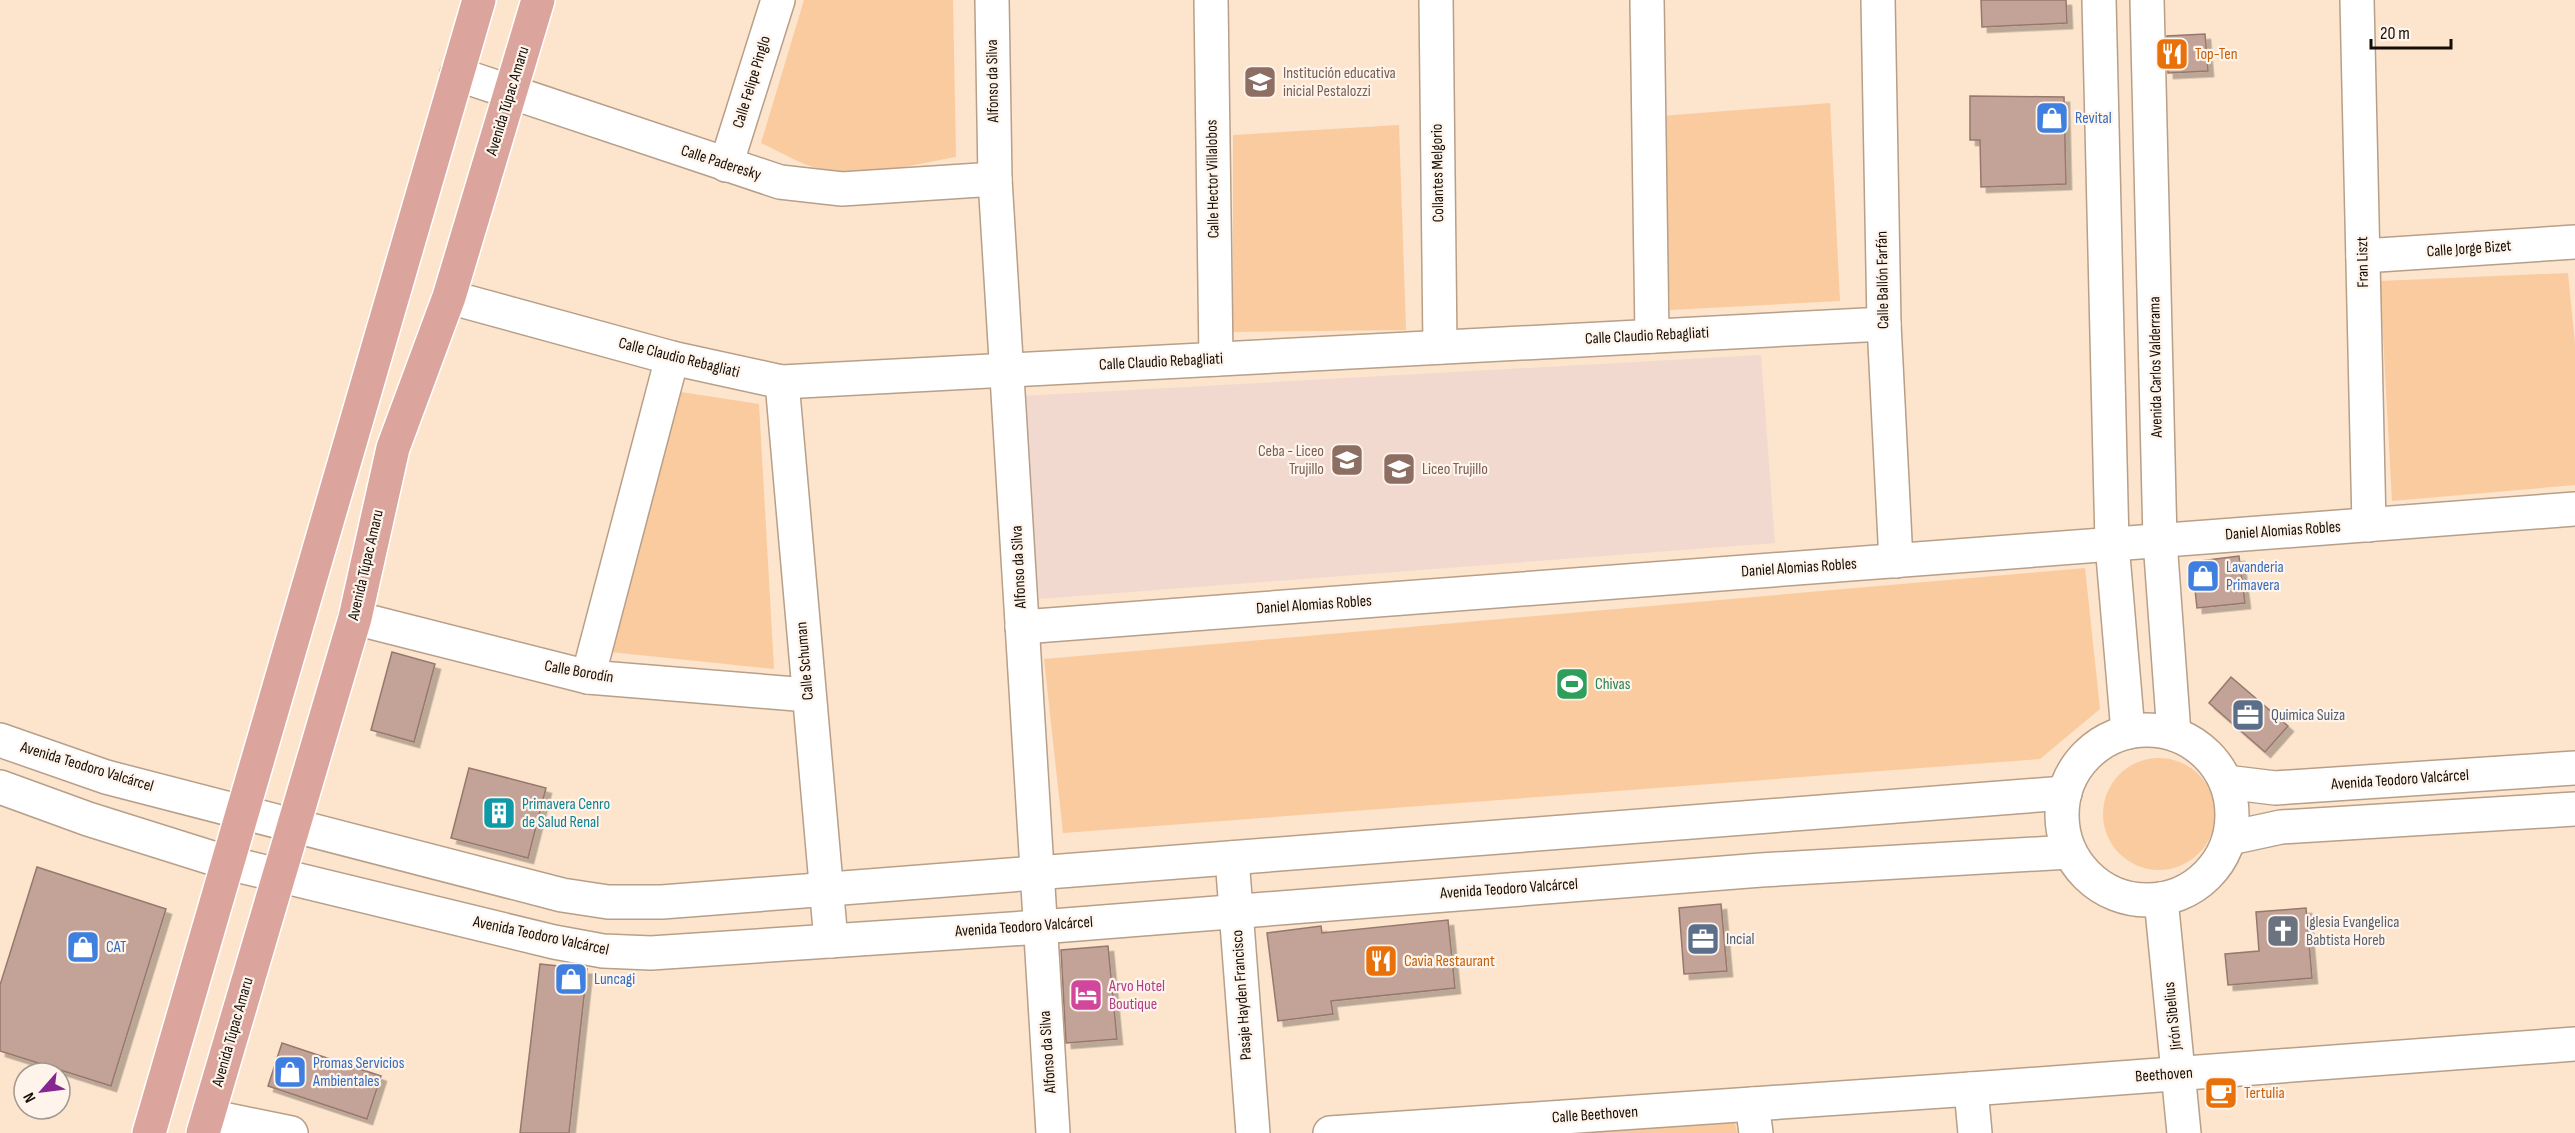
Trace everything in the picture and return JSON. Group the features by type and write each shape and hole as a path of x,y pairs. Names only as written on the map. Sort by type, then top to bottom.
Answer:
{"main road":[{"path":"149,1133 479,0"},
{"name":"Avenida Túpac Amaru","path":"206,1124 355,618 393,448 449,297 538,0"}],"street":[{"name":"Calle Felipe Pinglo","path":"726,165 778,0"},
{"name":"Alfonso da Silva","path":"992,0 995,179 1053,1133"},
{"name":"Calle Hector Villalobos","path":"1211,0 1216,359"},
{"name":"Collantes Melgorio","path":"1436,0 1440,347"},
{"path":"1647,0 1652,336"},
{"name":"Calle Ballón Farfán","path":"1878,0 1884,324 1896,561"},
{"path":"2098,0 2112,544 2128,732"},
{"name":"Avenida Carlos Valderrama","path":"2147,0 2160,541 2174,734"},
{"name":"Fran Liszt","path":"2357,0 2369,525"},
{"name":"Calle Paderesky","path":"457,74 780,182 843,189 995,179"},
{"name":"Calle Jorge Bizet","path":"2363,256 2575,242"},
{"name":"Calle Claudio Rebagliati","path":"449,297 672,358 782,382 1884,324"},
{"path":"588,677 672,358"},
{"name":"Calle Schuman","path":"782,382 831,941"},
{"name":"Daniel Alomias Robles","path":"1022,627 2575,509"},
{"name":"Calle Borodín","path":"355,618 588,677 808,695"},
{"path":"2151,730 2174,734 2202,750 2226,782 2232,810 2230,838 2220,860 2204,879 2184,892 2161,899 2133,899 2107,890 2085,873 2069,852 2063,824 2065,793 2074,771 2088,753 2107,740 2128,732 2151,730"},
{"name":"Avenida Teodoro Valcárcel","path":"0,740 106,777 562,895 608,902 662,902 2065,793"},
{"name":"Avenida Teodoro Valcárcel","path":"2226,782 2275,788 2575,768"},
{"name":"Avenida Teodoro Valcárcel","path":"0,787 88,819 228,863 554,942 603,951 651,953 1040,927 1761,870 2069,852"},
{"path":"2230,838 2281,827 2575,809"},
{"path":"1755,817 1761,870"},
{"name":"Pasaje Hayden Francisco","path":"1232,858 1253,1133"},
{"name":"Jirón Sibelius","path":"2161,899 2184,1133"},
{"name":"Beethoven","path":"1754,1118 1971,1089 2575,1044"},
{"path":"1971,1089 1975,1133"},
{"name":"Calle Beethoven","path":"1330,1133 1754,1118"},
{"path":"206,1124 291,1133"}],"shaded area":[{"path":"804,0 953,0 956,157 901,168 844,172 807,165 761,143"},
{"path":"1830,103 1840,301 1670,310 1661,116"},
{"path":"1399,125 1406,330 1233,332 1233,135"},
{"path":"2568,273 2575,344 2575,485 2392,501 2380,281"},
{"name":"Liceo Trujillo","path":"1761,355 1775,543 1039,599 1023,396"},
{"path":"681,392 759,404 774,669 610,652"},
{"name":"Chivas","path":"2085,568 2100,709 2040,759 1063,833 1044,659"},
{"path":"2159,758 2180,762 2199,774 2211,793 2215,814 2211,835 2199,854 2180,866 2159,870 2138,866 2119,854 2107,835 2103,814 2107,793 2119,774 2138,762"},
{"path":"1734,1117 1737,1133 1484,1133"}],"building":[{"path":"1981,0 2066,0 2067,23 1982,27"},
{"path":"2205,34 2208,71 2168,73 2167,36"},
{"path":"1970,96 2064,97 2066,184 1981,187 1980,140 1970,140"},
{"path":"2239,556 2245,603 2197,608 2192,562"},
{"path":"392,652 435,664 414,742 371,730"},
{"name":"Quimica Suiza","path":"2231,677 2288,726 2265,752 2209,703"},
{"name":"Primavera Cenro de Salud Renal","path":"469,768 546,788 528,858 451,838"},
{"name":"CAT","path":"37,867 166,909 111,1086 72,1074 72,1061 32,1061 0,1051 0,985"},
{"name":"Incial","path":"1721,904 1727,971 1684,974 1679,908"},
{"name":"Iglesia Evangelica Babtista Horeb","path":"2306,908 2312,978 2228,985 2225,954 2259,951 2256,912"},
{"path":"1448,920 1455,988 1331,1001 1333,1014 1278,1021 1267,933 1321,926 1322,933"},
{"name":"Arvo Hotel Boutique","path":"1108,946 1117,1039 1066,1043 1061,950"},
{"path":"540,964 587,969 569,1133 520,1133"},
{"path":"282,1043 381,1076 367,1119 268,1086"}],"place":[{"name":"Top-Ten","path":"2172,54"},
{"name":"Institución educativa inicial Pestalozzi","path":"1260,82"},
{"name":"Revital","path":"2052,118"},
{"name":"Ceba - Liceo Trujillo","path":"1347,460"},
{"name":"Liceo Trujillo","path":"1399,469"},
{"name":"Lavanderia Primavera","path":"2203,576"},
{"name":"Chivas","path":"1572,684"},
{"name":"Quimica Suiza","path":"2248,715"},
{"name":"Primavera Cenro de Salud Renal","path":"499,813"},
{"name":"Iglesia Evangelica Babtista Horeb","path":"2283,931"},
{"name":"Incial","path":"1703,939"},
{"name":"CAT","path":"83,947"},
{"name":"Cavia Restaurant","path":"1381,961"},
{"name":"Luncagi","path":"571,979"},
{"name":"Arvo Hotel Boutique","path":"1086,995"},
{"name":"Promas Servicios Ambientales","path":"290,1072"},
{"name":"Tertulia","path":"2221,1093"}]}
